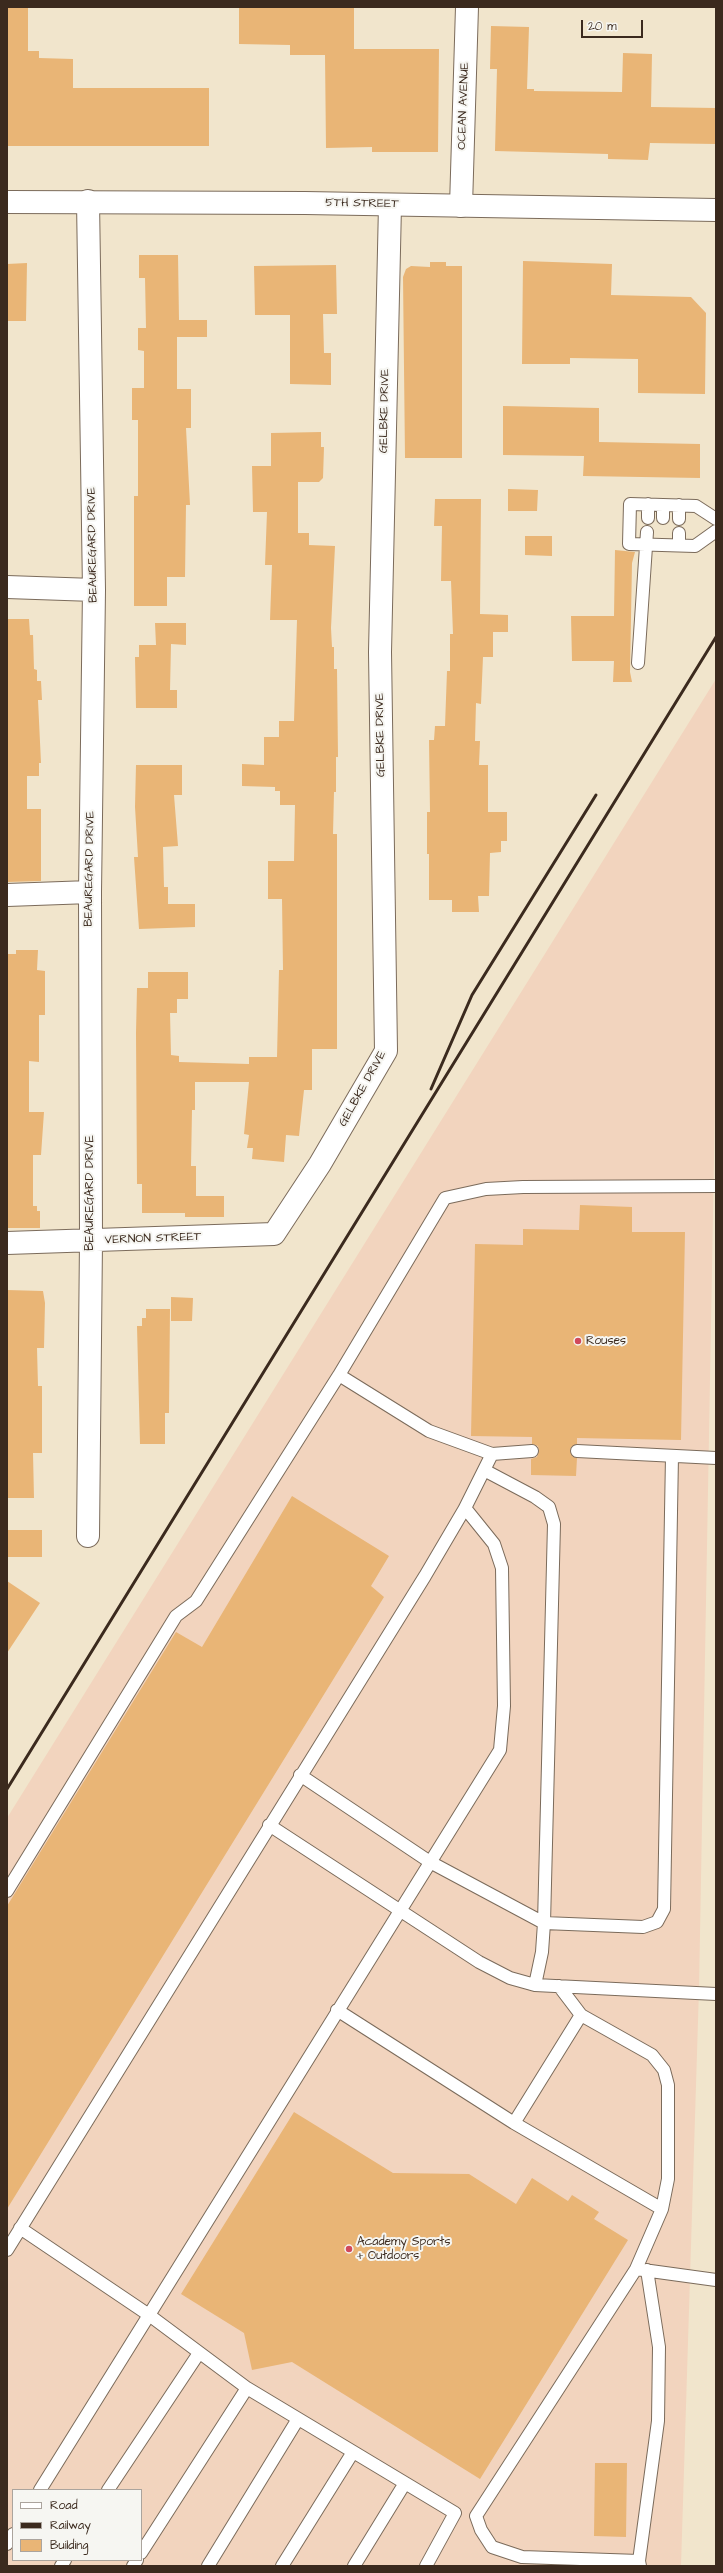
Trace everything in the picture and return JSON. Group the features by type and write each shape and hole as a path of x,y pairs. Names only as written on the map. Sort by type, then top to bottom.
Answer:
{"street":[{"name":"OCEAN AVENUE","path":"461,206 467,7"},
{"name":"5TH STREET","path":"7,202 88,201 716,210"},
{"name":"BEAUREGARD DRIVE","path":"88,201 94,590 90,892 91,1241 88,1536"},
{"name":"GELBKE DRIVE","path":"274,1234 320,1164 386,1051 380,652 390,205"},
{"path":"7,587 94,590"},
{"path":"7,895 90,892"},
{"name":"VERNON STREET","path":"7,1243 274,1234"}],"lane":[{"path":"716,519 696,506 630,504 629,544 648,538 663,539 679,545 695,546 716,531"},
{"path":"648,504 648,518"},
{"path":"662,505 663,518"},
{"path":"679,505 679,519"},
{"path":"696,506 696,519"},
{"path":"679,533 679,545"},
{"path":"695,533 695,546"},
{"path":"638,663 648,538"},
{"path":"7,1891 176,1616 196,1601 339,1375 445,1198 486,1190 523,1186 716,1186"},
{"path":"339,1375 429,1431 492,1454 532,1451"},
{"path":"577,1451 716,1458"},
{"path":"7,2250 465,1508 492,1454"},
{"path":"300,1775 430,1862 544,1923 643,1927 657,1922 664,1909 672,1456"},
{"path":"484,1470 535,1497 549,1507 554,1524 544,1923 542,1952 535,1985"},
{"path":"41,2489 500,1750 504,1706 502,1568 494,1544 465,1508"},
{"path":"269,1825 479,1962 510,1978 535,1985 716,1994"},
{"path":"476,2516 642,2270 662,2209 668,2179 668,2085 664,2070 652,2056 580,2015 559,1986"},
{"path":"337,2010 514,2123 662,2209"},
{"path":"514,2123 580,2015"},
{"path":"20,2228 149,2315 247,2388 455,2513 476,2516"},
{"path":"642,2270 716,2280"},
{"path":"476,2516 481,2530 492,2547 522,2557 639,2563 658,2421 659,2347 642,2270"},
{"path":"109,2489 199,2353"},
{"path":"142,2551 247,2388"},
{"path":"208,2566 298,2419"},
{"path":"282,2566 353,2452"},
{"path":"354,2566 405,2483"},
{"path":"426,2566 455,2513"}],"shaded area":[{"path":"716,679 716,1047 699,1989 681,2566 7,2566 7,1818"}],"building":[{"path":"7,7 28,7 28,51 39,51 39,58 73,59 73,88 209,88 209,146 7,146"},
{"path":"239,7 354,7 354,49 439,49 438,152 372,152 372,147 326,148 325,55 290,55 290,45 239,44"},
{"path":"491,26 529,27 527,89 534,89 534,91 622,92 623,53 652,54 651,107 716,108 716,144 650,143 648,160 608,159 608,154 495,151 497,69 490,69"},
{"path":"139,255 178,255 179,320 207,320 207,337 177,337 177,389 191,389 191,428 186,428 190,505 186,505 185,577 167,577 167,606 134,606 134,496 138,496 138,420 132,420 132,388 144,388 144,351 138,350 138,328 146,328 145,278 139,278"},
{"path":"523,261 612,264 611,295 691,297 706,313 705,394 638,393 638,359 570,358 570,364 522,364"},
{"path":"430,262 446,262 446,266 462,266 462,458 405,458 403,277 406,269 411,266 430,267"},
{"path":"27,263 26,321 7,321 7,264"},
{"path":"336,265 337,314 323,314 324,353 331,353 331,385 290,384 290,315 255,315 254,266"},
{"path":"503,406 599,408 599,442 700,444 700,478 583,476 584,456 503,455"},
{"path":"321,432 321,447 324,447 323,478 319,482 298,482 298,533 309,533 309,545 335,546 331,628 332,647 334,647 334,669 337,669 338,757 336,757 336,792 334,792 333,834 337,834 337,1049 312,1049 312,1090 304,1090 299,1136 286,1135 284,1162 252,1159 253,1148 247,1148 249,1135 244,1134 249,1082 195,1082 195,1110 192,1110 191,1166 196,1166 196,1196 224,1196 224,1217 185,1217 185,1213 142,1213 142,1184 137,1184 137,988 148,988 148,972 188,972 188,999 177,999 177,1013 170,1013 171,1055 179,1056 179,1062 249,1064 249,1057 277,1057 279,970 283,970 282,899 268,899 268,861 294,861 295,805 280,805 280,791 275,791 275,787 242,786 242,764 264,765 264,737 279,737 279,721 294,721 297,620 270,620 272,565 265,565 267,512 253,512 252,466 271,466 271,433"},
{"path":"508,489 538,490 537,511 508,511"},
{"path":"435,499 481,499 480,614 508,615 508,632 493,632 493,657 483,657 481,704 476,703 475,741 480,741 479,765 488,765 488,812 507,812 507,841 501,841 501,852 490,853 489,896 478,896 479,912 452,912 452,900 429,900 427,812 430,812 429,740 434,740 435,726 445,726 447,671 450,671 450,634 453,634 451,581 441,581 442,526 434,526"},
{"path":"525,536 552,536 552,556 525,555"},
{"path":"615,550 635,552 632,563 630,672 632,682 613,682 614,661 572,661 571,616 614,616"},
{"path":"7,619 29,619 30,635 33,635 34,669 37,670 37,681 41,681 42,700 38,700 41,763 39,763 39,776 27,776 27,809 41,809 41,881 7,882"},
{"path":"155,623 186,623 186,645 171,644 170,690 177,690 177,708 136,708 135,657 139,657 139,645 156,645"},
{"path":"136,765 182,765 182,795 174,795 178,846 163,847 164,887 168,887 168,904 195,904 195,927 139,929 134,857 138,857 135,807"},
{"path":"16,950 38,950 37,970 45,971 45,1015 39,1015 39,1062 29,1061 29,1112 44,1112 41,1155 33,1155 33,1206 37,1206 37,1211 40,1211 40,1228 7,1228 7,954 16,954"},
{"name":"Rouses","path":"580,1205 632,1207 632,1232 685,1232 681,1440 577,1438 577,1444 571,1447 570,1451 573,1457 577,1458 576,1476 531,1475 531,1459 537,1457 539,1451 538,1446 532,1444 532,1437 471,1436 475,1244 523,1245 523,1229 579,1230"},
{"path":"7,1290 43,1291 45,1303 44,1348 37,1348 38,1386 42,1386 42,1453 33,1453 34,1498 7,1498"},
{"path":"171,1297 193,1298 192,1321 171,1321"},
{"path":"146,1309 170,1309 169,1413 165,1413 165,1444 140,1444 137,1326 142,1326 142,1318 146,1318"},
{"path":"292,1496 389,1556 371,1586 384,1597 7,2209 7,1906 176,1632 202,1647"},
{"path":"7,1530 42,1530 42,1557 7,1557"},
{"path":"7,1581 40,1603 7,1653"},
{"name":"Academy Sports + Outdoors","path":"294,2112 393,2173 469,2174 516,2204 532,2178 568,2201 572,2195 599,2212 594,2219 628,2240 480,2479 292,2362 252,2370 244,2333 181,2294"},
{"path":"595,2463 627,2463 626,2537 594,2536"}],"railway":[{"path":"7,1789 716,637"},
{"path":"431,1089 472,995 596,795"}],"place":[{"name":"Rouses","path":"578,1341"},
{"name":"Academy Sports + Outdoors","path":"349,2249"}]}
